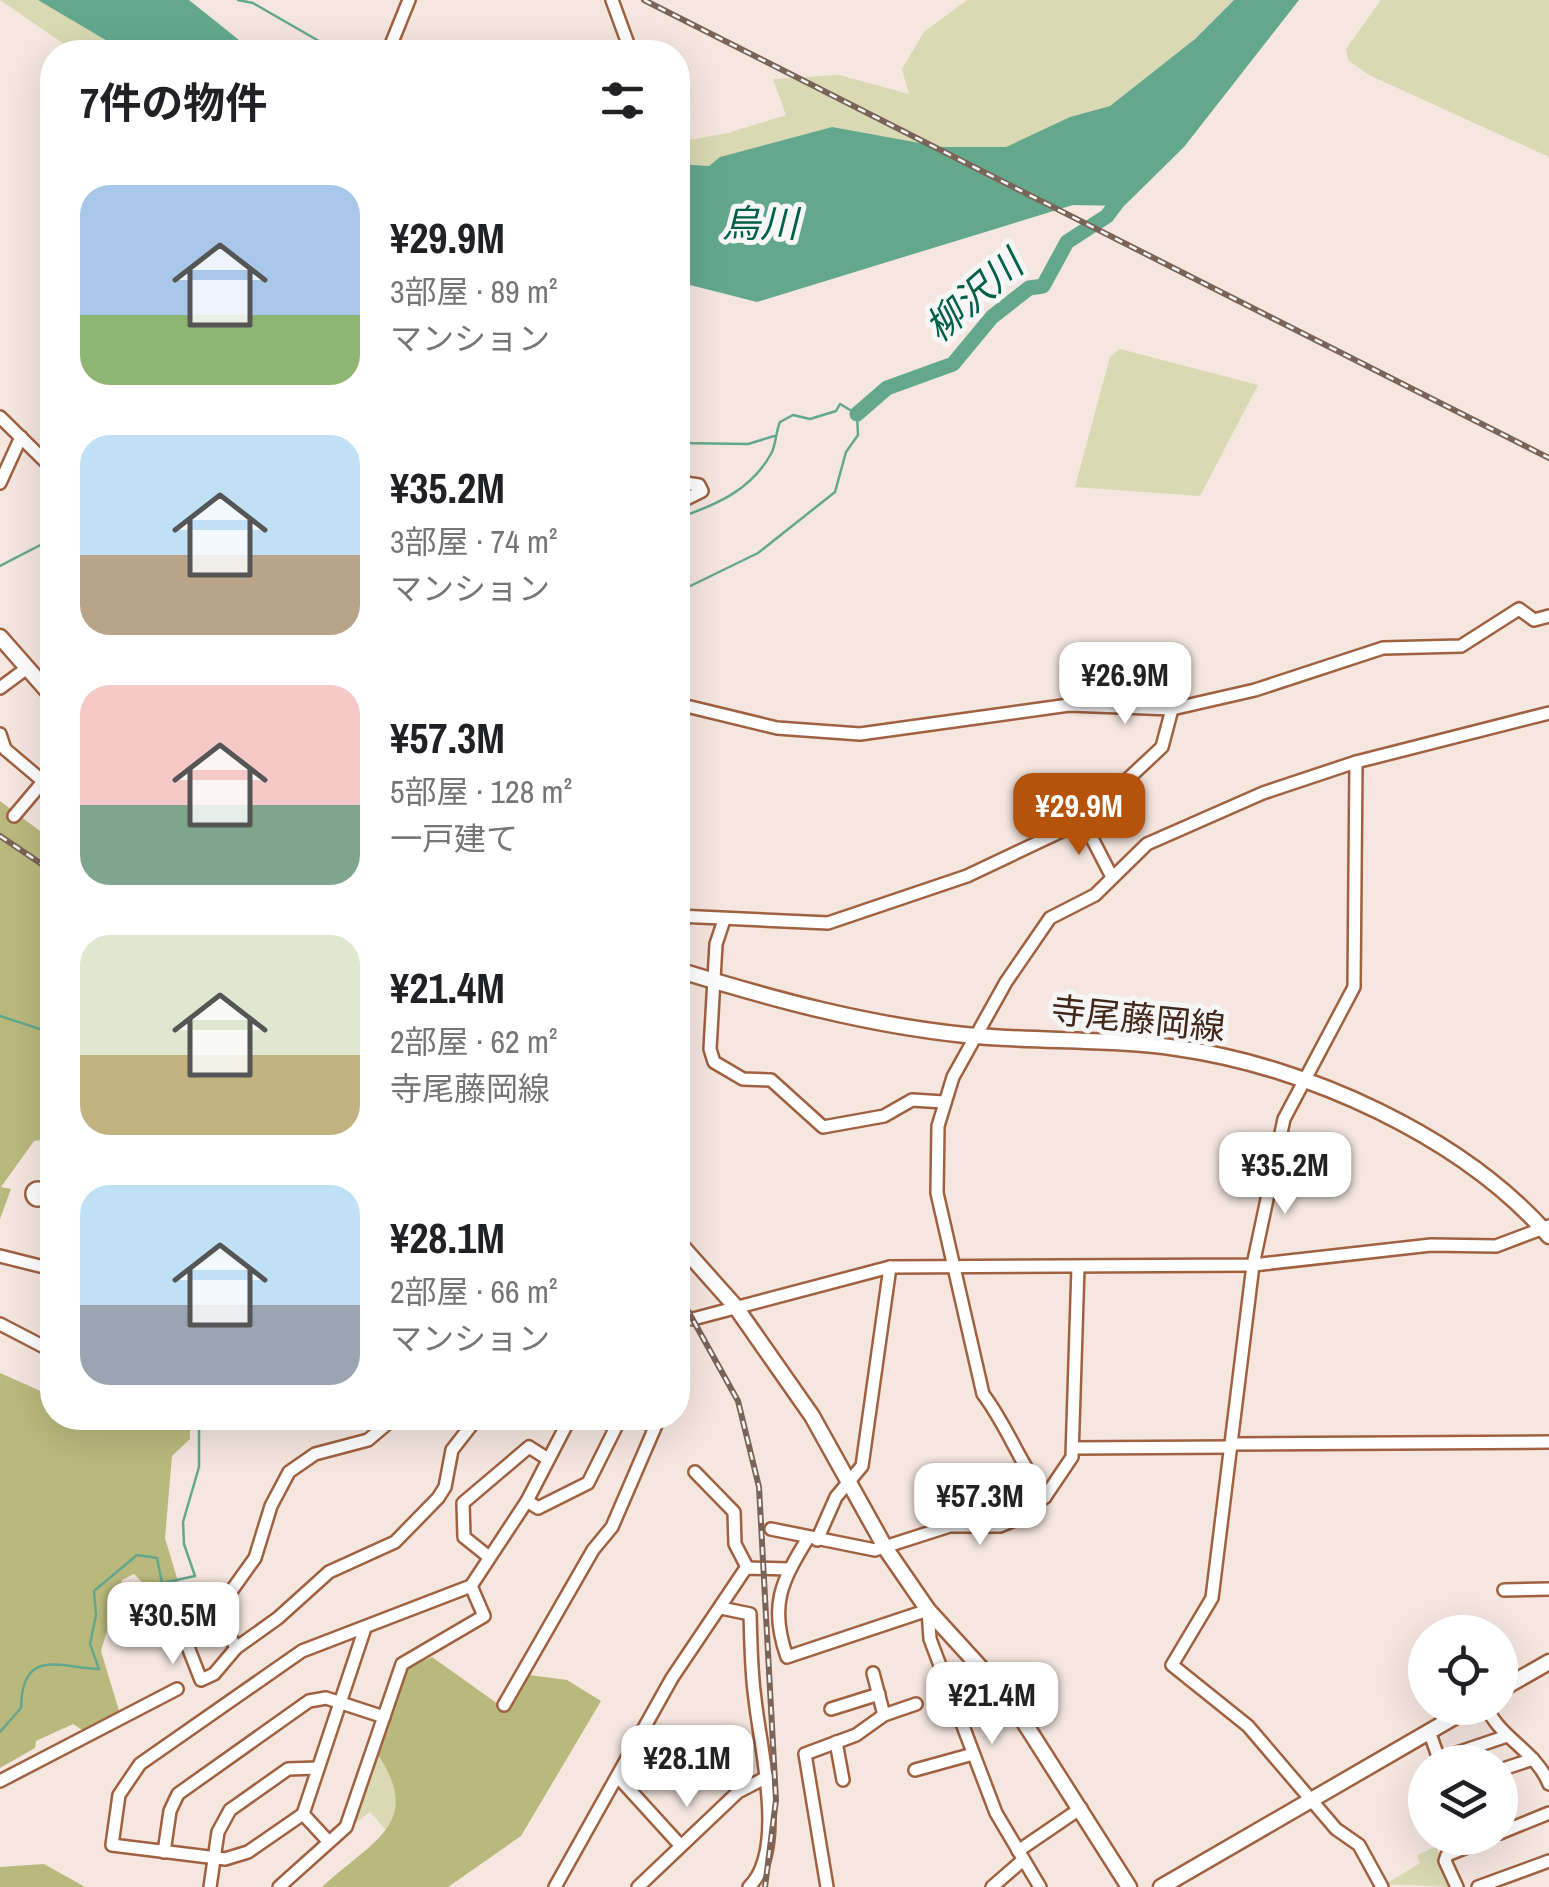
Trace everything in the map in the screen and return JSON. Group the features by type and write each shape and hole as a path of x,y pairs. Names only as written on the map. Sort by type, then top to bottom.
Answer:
{"main road":[{"path":"0,637 40,683"},
{"name":"寺尾藤岡線","path":"690,974 846,1016 978,1036 1174,1047 1222,1055 1305,1080 1354,1100 1444,1150 1547,1230"},
{"path":"690,1255 735,1306 812,1416 886,1548 928,1610 1000,1687 1129,1887"},
{"path":"1518,1680 1549,1662"},
{"path":"1161,1887 1440,1725"}],"street":[{"path":"393,40 409,0"},
{"path":"612,0 627,40"},
{"path":"0,417 40,456"},
{"path":"0,483 20,436"},
{"path":"690,484 702,491 690,497"},
{"path":"690,707 777,728 860,734 1069,704 1172,709 1256,690 1384,648 1461,646 1519,609 1534,620 1549,616"},
{"path":"0,688 26,668"},
{"path":"690,917 814,925 841,920 966,876 1084,821 1162,747 1172,709"},
{"path":"1044,1496 1027,1472 1005,1422 983,1394 935,1177 938,1126 953,1076 1006,982 1050,918 1095,895 1147,844 1263,793 1356,762 1549,713"},
{"path":"0,734 4,749 40,771"},
{"path":"1356,762 1354,987 1284,1119 1254,1266 1212,1598 1172,1664 1248,1726 1336,1829 1359,1846 1382,1887"},
{"path":"14,816 40,785"},
{"path":"1084,821 1112,877"},
{"path":"724,920 716,944 714,1062 743,1079 771,1080 823,1126 884,1116 912,1100 944,1102"},
{"path":"690,1318 890,1267 953,1263 1078,1268 1254,1266 1431,1245 1496,1246 1547,1230"},
{"path":"0,1256 40,1266"},
{"path":"890,1267 862,1466 789,1569 776,1611 787,1656 928,1610 930,1639 996,1813 1040,1887"},
{"path":"771,1530 886,1548 917,1533 950,1526 1000,1526 1017,1519 1044,1496 1066,1470 1073,1448 1078,1268"},
{"path":"0,1324 40,1345"},
{"path":"380,1430 368,1440 315,1454 289,1472 271,1506 255,1558 218,1611 177,1619 200,1680 214,1674 236,1648 278,1618 329,1572 395,1542 445,1487 452,1450 465,1430"},
{"path":"365,1628 303,1814 239,1857 215,1859 112,1845 119,1796 130,1772 302,1651 472,1586 527,1501 563,1430"},
{"path":"527,1501 538,1508 588,1483 614,1430"},
{"path":"504,1706 594,1550 612,1527 655,1430"},
{"path":"1073,1448 1549,1442"},
{"path":"489,1557 464,1538 464,1502 529,1447 548,1458"},
{"path":"696,1472 734,1512 734,1544 747,1567"},
{"path":"747,1567 789,1569"},
{"path":"555,1887 672,1678 747,1567"},
{"path":"279,1887 301,1872 350,1820 402,1664 484,1616 472,1586"},
{"path":"1504,1590 1549,1589"},
{"path":"721,1608 750,1614 752,1672 767,1777 761,1876 749,1887"},
{"path":"218,1611 236,1648"},
{"path":"873,1672 884,1715"},
{"path":"0,1781 177,1689"},
{"path":"831,1709 878,1694"},
{"path":"164,1852 170,1811 183,1790 309,1700 326,1698 384,1717"},
{"path":"827,1887 805,1754 856,1736 884,1715 916,1704"},
{"path":"1499,1725 1548,1775"},
{"path":"1429,1731 1434,1745"},
{"path":"1482,1745 1507,1736"},
{"path":"836,1742 843,1780"},
{"path":"915,1770 973,1754"},
{"path":"1518,1763 1533,1758"},
{"path":"210,1887 218,1832 230,1810 288,1769 318,1768"},
{"path":"638,1887 738,1792 767,1777"},
{"path":"619,1778 680,1846"},
{"path":"992,1887 1021,1855 1081,1808"},
{"path":"1518,1826 1549,1813"},
{"path":"303,1814 328,1841"},
{"path":"1447,1855 1457,1887"},
{"path":"1478,1887 1549,1860"}],"shaded area":[{"path":"0,0 38,0 108,40 58,40"},
{"path":"967,0 1234,0 1195,39 1110,106 1070,117 1006,147 942,147 832,127 720,157 709,166 690,165 690,140 786,115 773,79 839,75 909,94 902,69 924,32"},
{"path":"1381,0 1549,0 1549,157 1369,75 1348,60 1346,49"},
{"path":"1120,349 1258,385 1200,496 1075,487 1110,357"},
{"path":"0,801 40,831 40,1140 34,1141 1,1187 11,1189 0,1219"},
{"path":"0,1373 40,1391 40,1430 190,1430 190,1439 172,1456 165,1538 186,1608 155,1595 134,1574 122,1580 101,1651 120,1714 84,1731 73,1724 36,1741 35,1748 0,1768"},
{"path":"432,1657 505,1709 529,1675 567,1680 601,1701 521,1836 448,1887 322,1887 374,1843 394,1814 396,1797 376,1752 406,1669"},
{"path":"376,1752 396,1790 387,1831 370,1812 350,1827"},
{"path":"1417,1855 1439,1855 1454,1887 1386,1884 1420,1863"},
{"path":"44,1864 85,1887 0,1887 0,1867"}],"water":[{"path":"38,0 189,0 239,40 106,40"},
{"name":"烏川","path":"1234,0 1299,0 1184,147 1124,206 1073,205 757,302 690,285 690,165 709,166 720,157 832,127 942,147 1006,147 1070,117 1110,106 1195,39"}],"waterway":[{"path":"238,0 253,3 317,40"},
{"name":"柳沢川","path":"857,414 887,388 953,364 992,317 1029,288 1043,286 1067,242 1107,216 1127,189"},
{"name":"柳沢川","path":"690,513 719,501 754,477 772,452 780,422 793,415 810,419 836,411 840,404 857,414 858,435 846,452 835,492 758,553 690,586"},
{"path":"690,443 748,444 774,436"},
{"path":"0,566 40,545"},
{"path":"0,1016 40,1029"},
{"name":"柳沢川","path":"0,1732 21,1708 23,1689 35,1669 45,1665 99,1669 90,1644 96,1615 94,1591 137,1555 157,1558 162,1583 195,1576 184,1544 183,1522 199,1467 199,1430"}],"railway":[{"path":"644,0 1549,458"},
{"path":"0,836 40,863"},
{"path":"690,1315 738,1401 759,1487 776,1800 765,1887"}]}
